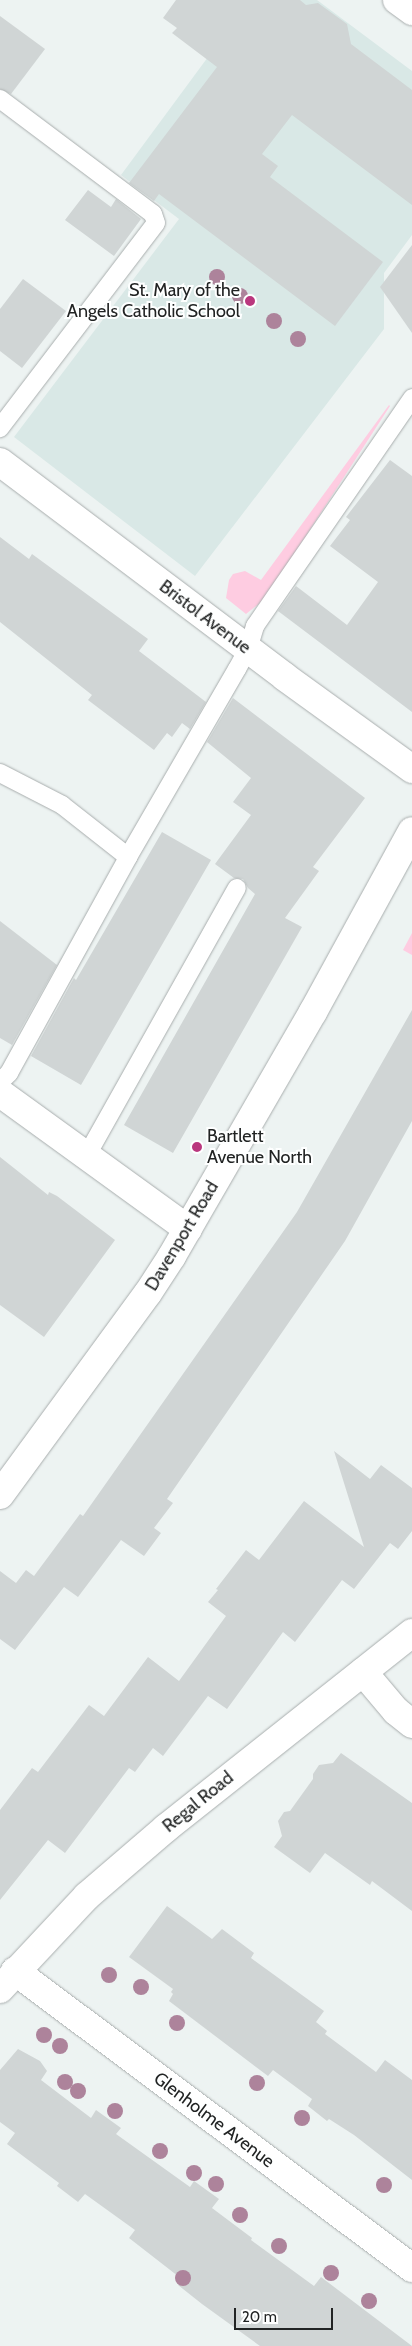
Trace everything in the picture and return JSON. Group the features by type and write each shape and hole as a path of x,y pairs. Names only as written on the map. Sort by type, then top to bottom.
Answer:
{"street":[{"path":"397,0 412,11"},
{"name":"Bristol Avenue","path":"0,462 248,649 412,769"},
{"name":"Davenport Road","path":"0,1494 148,1293 188,1229 313,1012 412,831"},
{"path":"0,1093 188,1229"},
{"name":"Regal Road","path":"8,1980 87,1896 166,1828 412,1633"},
{"path":"363,1672 396,1711 412,1724"},
{"name":"Glenholme Avenue","path":"8,1980 412,2268"}],"lane":[{"path":"0,99 153,214 156,223 0,428"},
{"path":"0,1082 9,1073 128,857 248,649 256,626 412,398"},
{"path":"0,773 62,805 128,857"},
{"path":"87,1155 237,888"}],"shaded area":[{"name":"St. Mary of the Angels Catholic School","path":"250,0 317,0 412,71 412,235 384,273 384,329 195,576 14,437 179,219 121,175"},
{"path":"389,405 265,599 246,614 226,598 229,580 233,574 245,571 261,580"},
{"path":"412,933 412,955 403,950"}],"building":[{"path":"176,0 300,0 306,5 318,3 347,24 351,44 412,90 412,205 292,115 262,154 278,166 270,177 383,262 335,326 159,194 154,201 129,183 217,67 172,33 177,28 163,18"},
{"path":"0,16 45,49 11,94 0,89"},
{"path":"88,190 111,207 116,199 141,219 114,256 65,220"},
{"path":"412,245 412,333 380,287"},
{"path":"23,279 66,311 22,368 0,351 0,309"},
{"path":"390,460 412,476 412,712 278,611 296,586 347,625 378,582 330,546 350,520 346,517"},
{"path":"0,537 29,559 32,554 148,639 139,651 206,702 190,729 182,723 172,737 167,733 154,750 88,700 92,695 0,622"},
{"path":"233,698 365,798 313,867 319,871 285,918 302,927 173,1153 124,1125 255,894 248,888 243,879 234,878 215,864 251,815 233,802 251,778 207,742"},
{"path":"162,832 211,860 81,1085 31,1056 74,978 76,980"},
{"path":"0,921 57,965 12,1045 0,1038"},
{"path":"412,1010 412,1121 345,1241 167,1499 173,1503 154,1528 161,1533 144,1556 121,1540 78,1597 64,1587 15,1650 0,1639 0,1571 16,1583 26,1570 34,1576 80,1514 83,1516 297,1212"},
{"path":"0,1157 48,1195 49,1192 57,1196 115,1240 44,1337 0,1305"},
{"path":"334,1451 370,1479 381,1465 412,1488 412,1531 398,1549 390,1543 354,1589 342,1580 295,1642 283,1632 227,1709 208,1696 163,1756 153,1748 135,1772 129,1768 65,1853 48,1840 0,1900 0,1810 32,1768 38,1772 89,1705 104,1716 148,1657 179,1681 226,1616 208,1602 246,1550 259,1560 304,1501 364,1547"},
{"path":"341,1753 412,1803 412,1911 372,1881 370,1885 325,1853 310,1873 274,1847 282,1836 278,1821 284,1812 290,1811 313,1779 313,1774 319,1765 333,1763"},
{"path":"167,1906 212,1939 222,1929 254,1953 251,1958 324,2011 316,2022 327,2031 325,2034 376,2072 385,2060 412,2080 412,2180 354,2135 329,2119 327,2121 308,2106 312,2099 273,2070 268,2076 169,2001 173,1994 171,1992 173,1989 129,1957"},
{"path":"18,2049 40,2061 47,2071 41,2080 91,2118 96,2110 121,2128 116,2134 190,2187 194,2181 219,2199 212,2208 252,2238 251,2240 314,2286 321,2277 412,2346 260,2346 202,2304 178,2285 183,2280 129,2238 135,2230 85,2194 78,2202 57,2186 59,2183 7,2144 15,2133 0,2122 0,2070"}],"place":[{"name":"St. Mary of the Angels Catholic School","path":"250,301"},
{"name":"Bartlett Avenue North","path":"197,1147"}]}
